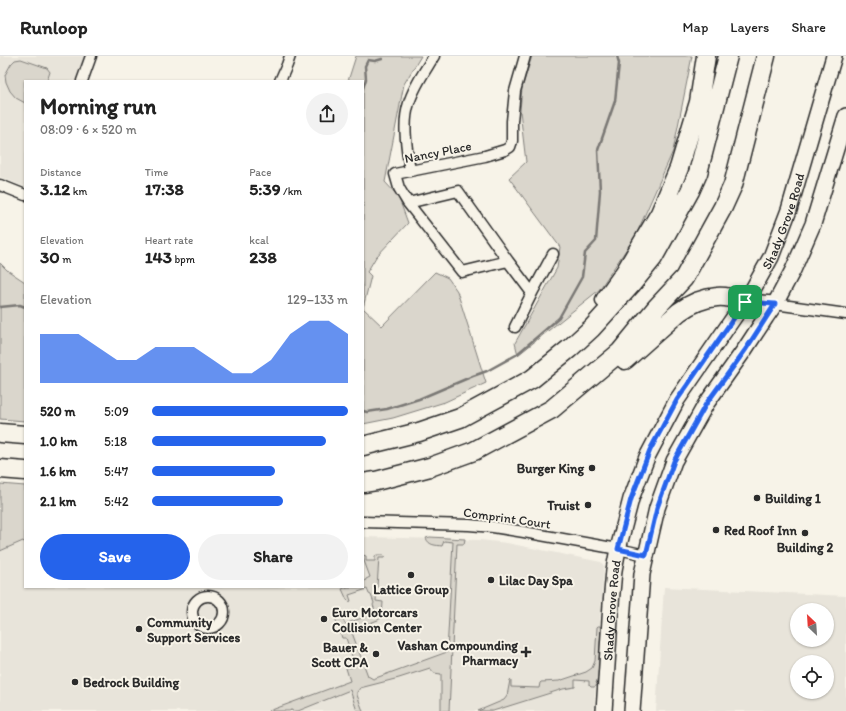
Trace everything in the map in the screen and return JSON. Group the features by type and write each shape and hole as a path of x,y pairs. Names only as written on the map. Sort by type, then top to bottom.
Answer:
{"highway":[{"path":"569,349 625,272 660,213 679,168 699,102 706,56"},
{"path":"364,446 419,432 460,418 532,379 592,328 653,258 690,191 698,173 728,56"},
{"path":"364,483 430,467 474,451 552,409 620,352 656,308 684,278 723,207 732,185 766,56"},
{"path":"364,493 385,489 451,471 518,439 555,417 587,394 688,305 717,297 730,298 745,302"},
{"path":"0,433 24,434"},
{"path":"0,469 24,471"}],"main road":[{"name":"Shady Grove Road","path":"604,711 614,570 631,499 650,450 677,400 745,302 771,257 789,210 834,56"},
{"name":"Shady Grove Road","path":"632,711 642,574 657,508 674,461 706,404 746,349 775,304 793,270 813,224 845,123"},
{"path":"745,302 775,304"}],"street":[{"path":"82,80 91,56"},
{"path":"280,80 290,56"},
{"path":"410,171 406,128 408,103 414,89 434,56"},
{"name":"Nancy Place","path":"508,260 462,272 408,203 399,188 395,174 485,156 510,147 512,141 515,91 525,56"},
{"path":"0,185 24,195"},
{"path":"408,203 458,191 532,293"},
{"path":"515,327 553,254"},
{"path":"775,304 846,314"},
{"name":"Comprint Court","path":"364,522 462,524 486,526 646,555"}],"shaded area":[{"path":"0,56 85,56 76,80 24,80 24,187 0,177"},
{"path":"356,56 421,56 404,84 385,182 398,196 408,223 376,257 367,272 371,276 364,304 364,80 348,80"},
{"path":"532,56 692,56 673,151 636,235 599,290 518,355 515,343 557,268 560,247 509,178 526,162 520,111 522,88"},
{"path":"21,59 47,68 50,72 47,80 24,80 24,102 16,98 10,91 6,82 5,75 15,60"},
{"path":"0,263 7,270 24,281 24,421 0,419"},
{"path":"435,272 448,278 457,291 486,383 445,402 393,418 364,424 364,309 382,326"},
{"path":"0,484 24,486 24,542 23,541 0,551"},
{"path":"0,491 24,492 24,588 364,588 364,537 480,540 507,543 601,562 604,566 594,711 0,711"},
{"path":"426,538 465,539 464,544 457,544 449,711 441,711 441,674 434,673 430,668 360,688 357,695 363,711 357,711 350,690 298,711 269,711 350,681 346,668 353,667 354,662 346,638 342,638 334,614 340,612 345,624 376,613 371,595 367,589 349,595 351,601 349,602 342,589 364,588 364,582 370,577 364,561 364,555 366,556 366,561 375,561 375,556 377,555 385,556 384,558 379,558 376,601 383,602 382,617 378,620 351,630 368,676 373,679 447,652 453,542 444,541 442,546 435,545 427,541"},
{"path":"664,587 846,596 846,711 656,711"},
{"path":"598,626 601,628 598,677 596,683 598,685 591,687 589,685 589,681 575,680 575,687 563,689 493,711 478,711 504,700 507,696 510,680 511,687 539,688 541,682 559,681 586,672 592,668 595,661"}],"waterway":[{"path":"364,411 387,409 419,399 487,371 516,355 559,318 582,277 585,253 596,241 600,191 598,150 615,101 619,63 617,56"},
{"path":"364,85 366,79 365,66 368,60 375,61 382,59"},
{"path":"0,307 20,305 24,307"}],"place":[{"name":"Burger King","path":"592,468"},
{"name":"Building 1","path":"757,498"},
{"name":"Truist","path":"588,505"},
{"name":"Red Roof Inn","path":"716,530"},
{"name":"Building 2","path":"805,533"},
{"name":"Lattice Group","path":"411,575"},
{"name":"Lilac Day Spa","path":"491,580"},
{"name":"Euro Motorcars Collision Center","path":"324,619"},
{"name":"Community Support Services","path":"139,629"},
{"name":"Vashan Compounding Pharmacy","path":"526,652"},
{"name":"Bauer & Scott CPA","path":"376,654"},
{"name":"Bedrock Building","path":"75,682"}],"route":[{"path":"745,302 775,304 746,349 706,404 674,461 657,508 646,555 618,549 631,499 650,450 677,400 745,302"}]}
